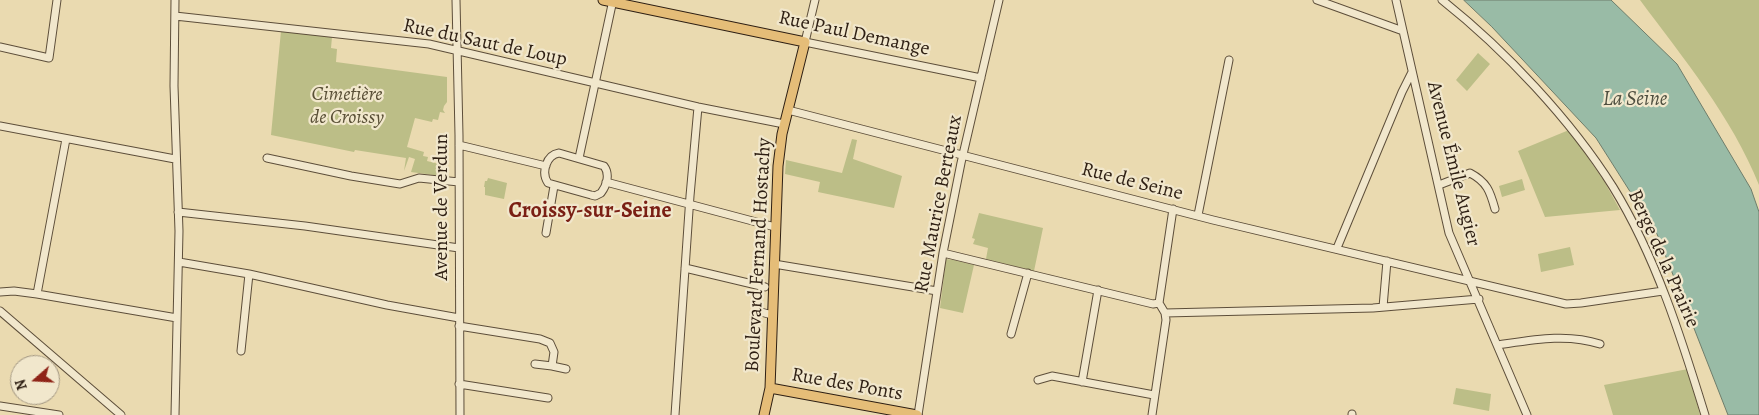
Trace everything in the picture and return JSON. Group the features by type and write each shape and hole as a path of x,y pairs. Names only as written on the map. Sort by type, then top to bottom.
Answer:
{"main road":[{"name":"Rue Paul Demange","path":"603,0 804,42"},
{"name":"Boulevard Fernand Hostachy","path":"764,415 770,388 778,166 784,124 804,42"},
{"name":"Rue des Ponts","path":"770,388 918,415"}],"street":[{"path":"0,47 49,58 58,0"},
{"path":"175,0 173,80 178,212 176,415"},
{"name":"Avenue de Verdun","path":"456,0 459,144 460,415"},
{"path":"804,42 815,0"},
{"name":"Rue Maurice Berteaux","path":"918,415 943,253 963,155 999,0"},
{"path":"1317,0 1403,31"},
{"name":"Avenue Émile Augier","path":"1396,0 1449,232 1527,415"},
{"name":"Berge de la Prairie","path":"1442,0 1501,52 1544,98 1580,140 1613,188 1633,224 1663,291 1694,375 1705,415"},
{"path":"579,158 613,1"},
{"name":"Rue du Saut de Loup","path":"175,16 429,44 698,108 784,124"},
{"name":"Rue Paul Demange","path":"804,42 981,78"},
{"path":"1198,215 1228,60"},
{"path":"1337,248 1412,72"},
{"path":"675,415 689,205 698,108"},
{"name":"Rue de Seine","path":"788,110 1173,209 1566,304 1580,304 1663,291"},
{"path":"0,126 176,159"},
{"path":"37,294 66,139"},
{"path":"459,144 546,166"},
{"path":"554,154 579,158 604,166 607,173 602,192 594,196 554,186 545,179 546,166 554,154"},
{"path":"268,158 351,176 400,184 419,178 459,182"},
{"path":"1439,185 1470,173 1480,178 1489,191 1495,209"},
{"path":"606,182 775,226"},
{"path":"553,238 544,233 554,186"},
{"path":"1152,415 1166,320 1165,312 1159,303 1173,209"},
{"path":"178,212 305,226 459,248"},
{"path":"943,253 1152,304 1159,303"},
{"path":"1383,307 1387,260"},
{"path":"178,262 249,274 540,339 550,343 554,352 552,366"},
{"path":"774,264 937,291"},
{"path":"685,268 764,287"},
{"path":"1011,334 1028,273"},
{"path":"241,351 249,274"},
{"path":"1082,382 1098,290"},
{"path":"0,292 14,291 37,294 177,318"},
{"path":"1165,312 1383,307 1479,300"},
{"path":"0,311 120,415"},
{"path":"760,312 772,314"},
{"path":"1498,345 1551,338 1586,339 1600,344"},
{"path":"535,364 566,369"},
{"path":"1038,380 1052,376 1154,395"},
{"path":"460,384 548,398"},
{"path":"0,406 59,415"}],"green space":[{"path":"1640,0 1759,0 1759,185 1748,160 1721,112"},
{"name":"Cimetière de Croissy","path":"281,31 332,37 331,48 337,49 336,62 447,77 447,102 443,110 445,113 440,112 438,120 433,119 432,122 415,118 407,147 424,152 423,156 428,157 427,161 443,165 441,176 411,172 415,159 409,157 404,171 406,158 355,150 354,152 271,135"},
{"path":"1478,53 1490,64 1467,91 1456,80"},
{"path":"1569,130 1604,181 1620,210 1545,217 1518,151"},
{"path":"852,139 857,140 853,159 902,176 894,208 818,192 820,182 785,174 786,160 842,173"},
{"path":"488,178 507,183 504,199 485,195 485,181"},
{"path":"1522,179 1525,190 1502,197 1499,186"},
{"path":"979,213 1043,228 1034,271 986,259 988,248 973,244 975,239 972,238"},
{"path":"1570,247 1574,265 1541,272 1538,254"},
{"path":"946,259 974,265 963,313 940,308"},
{"path":"1688,369 1700,415 1613,415 1604,385"},
{"path":"1456,388 1491,394 1489,411 1453,404"}],"water":[{"name":"La Seine","path":"1464,0 1611,0 1677,64 1751,189 1759,212 1759,415 1728,415 1657,234 1596,138 1492,27"}],"district":[{"name":"Croissy-sur-Seine","path":"590,212"}]}
